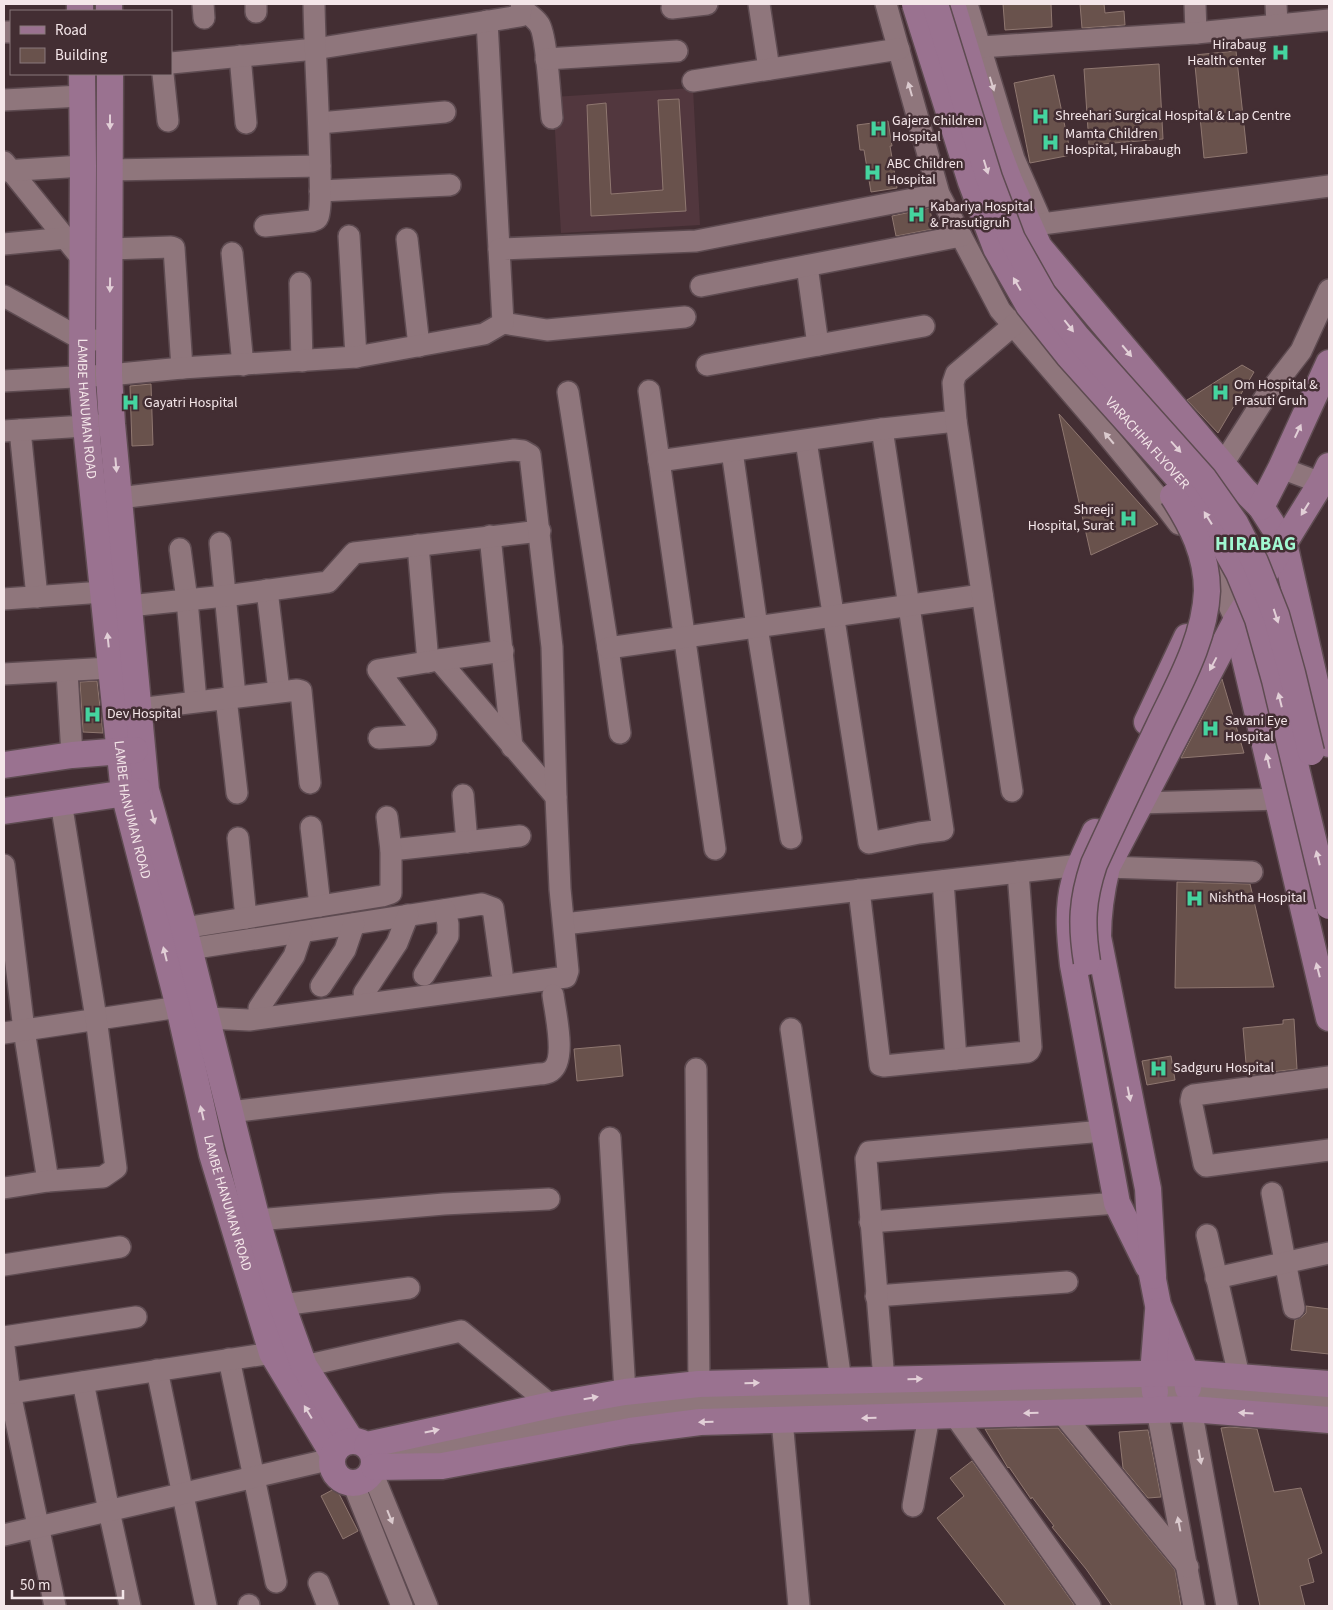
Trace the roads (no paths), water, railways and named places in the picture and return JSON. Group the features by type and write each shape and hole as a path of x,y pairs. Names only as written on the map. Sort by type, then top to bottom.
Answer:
{"main road":[{"name":"VARACHHA FLYOVER","path":"915,4 971,182 996,248 1029,306 1068,355 1191,492 1239,573 1258,619 1275,680 1329,906"},
{"name":"VARACHHA FLYOVER","path":"935,4 989,178 1012,239 1043,294 1078,338 1204,479 1235,523 1256,562 1276,615 1292,673 1329,830"},
{"path":"952,4 992,133 1009,180 1069,283 1244,490 1261,507 1284,543 1329,744"},
{"name":"LAMBE HANUMAN ROAD","path":"110,75 109,375 138,709 120,751"},
{"name":"LAMBE HANUMAN ROAD","path":"82,85 82,377 110,668 120,751 128,793 212,1154 272,1353 357,1459"},
{"path":"1068,355 1162,480 1190,524 1200,547 1205,567 1207,590 1205,610 1189,661 1094,864 1086,885 1083,909 1083,935 1087,962 1130,1193 1153,1276 1158,1305 1189,1391"},
{"path":"1261,507 1329,363"},
{"path":"1153,1276 1148,1189 1098,937 1098,911 1101,889 1107,867 1236,621 1327,476"},
{"path":"1153,1276 1117,1203 1073,965 1070,933 1073,884 1080,865 1216,578"},
{"path":"1236,621 1329,1018"},
{"path":"4,765 72,755 120,751"},
{"path":"4,778 88,764 120,751"},
{"path":"4,797 93,785 128,793"},
{"path":"4,811 128,793"},
{"name":"LAMBE HANUMAN ROAD","path":"128,793 186,939 257,1220 282,1305 301,1360 357,1459"},
{"path":"1155,1391 1158,1305"},
{"path":"357,1459 442,1466 630,1431 700,1422 1061,1412 1155,1391 1189,1391 1239,1376 1329,1384"},
{"path":"357,1459 551,1405 625,1392 699,1384 884,1380 1189,1391 1329,1420"}],"street":[{"path":"265,226 315,220 318,216 320,166 314,4"},
{"path":"672,8 707,4"},
{"path":"759,4 769,69"},
{"path":"886,4 939,194 1000,310 1098,423 1166,507 1216,578 1236,621"},
{"path":"967,4 1014,159 1041,235 1329,186"},
{"path":"1195,4 1196,33"},
{"path":"1276,4 1277,25"},
{"path":"172,62 315,49 487,22 520,16 522,6"},
{"path":"522,6 540,26 546,59 552,118"},
{"path":"981,47 1196,33 1329,20"},
{"path":"487,22 503,323"},
{"path":"693,82 898,49"},
{"path":"546,59 677,51"},
{"path":"240,56 246,123"},
{"path":"163,75 168,121"},
{"path":"4,100 82,85"},
{"path":"319,123 445,112"},
{"path":"6,168 83,166"},
{"path":"110,170 320,166"},
{"path":"6,168 83,260"},
{"path":"320,191 450,185"},
{"path":"499,249 696,241 939,194"},
{"path":"348,236 356,357"},
{"path":"701,286 961,236"},
{"path":"4,244 66,238"},
{"path":"406,239 419,346"},
{"path":"110,249 174,248 182,368"},
{"path":"232,253 243,365"},
{"path":"806,266 818,345"},
{"path":"300,283 302,361"},
{"path":"1012,791 956,421 953,384 956,374 1013,325 1069,283"},
{"path":"1223,464 1264,399 1301,351 1329,290"},
{"path":"4,296 83,340 109,340"},
{"path":"4,311 26,309"},
{"path":"4,381 356,357 484,334 503,323 546,330 685,317"},
{"path":"707,365 924,326"},
{"path":"649,391 716,849"},
{"path":"568,392 620,733"},
{"path":"659,460 882,429 956,421"},
{"path":"37,597 12,430 112,424"},
{"path":"806,441 869,843 943,830 882,429"},
{"path":"4,1033 178,1007 207,1018 249,1020 566,977 568,971 556,797 552,647 530,455 517,450 119,498"},
{"path":"732,451 757,627 791,838"},
{"path":"1281,468 1327,476"},
{"path":"129,606 225,596 328,582 354,553 540,531"},
{"path":"490,536 512,747"},
{"path":"220,544 237,793"},
{"path":"418,545 434,661 556,797"},
{"path":"180,549 187,600 196,701"},
{"path":"267,590 279,691"},
{"path":"4,599 103,592"},
{"path":"608,648 982,595"},
{"path":"380,738 426,735 378,670 503,651"},
{"path":"4,674 67,672 110,668"},
{"path":"67,672 72,755"},
{"path":"138,709 279,691 301,691 310,783"},
{"path":"463,795 467,842"},
{"path":"1140,803 1277,799"},
{"path":"4,1188 103,1177 116,1168 96,1018 61,802"},
{"path":"186,939 246,918 382,896 390,893 391,850 387,817"},
{"path":"311,827 320,906"},
{"path":"391,850 520,836"},
{"path":"238,838 246,918"},
{"path":"4,865 24,1030 48,1182"},
{"path":"564,924 1080,865 1252,872"},
{"path":"859,890 880,1065 1027,1052 1030,1049 1018,872"},
{"path":"943,880 956,1058"},
{"path":"186,939 302,932 482,904 493,908 502,972"},
{"path":"424,975 448,936 445,910"},
{"path":"364,993 397,943 408,915"},
{"path":"320,986 345,950 354,924"},
{"path":"259,1008 294,956 302,932"},
{"path":"230,1112 550,1072 556,1064 560,1048 553,995"},
{"path":"791,1029 841,1381"},
{"path":"696,1069 699,1384"},
{"path":"1329,1077 1194,1095 1191,1101 1206,1166 1329,1150"},
{"path":"884,1380 870,1222 866,1159 869,1152 1103,1131"},
{"path":"610,1138 625,1392"},
{"path":"1272,1193 1294,1308"},
{"path":"257,1220 444,1204 549,1199"},
{"path":"870,1222 1117,1203"},
{"path":"1207,1235 1239,1376"},
{"path":"4,1265 120,1247"},
{"path":"1216,1278 1329,1253"},
{"path":"876,1296 1067,1282"},
{"path":"282,1305 409,1288"},
{"path":"4,1337 136,1317"},
{"path":"7,1394 272,1353 301,1360 460,1331 551,1405"},
{"path":"4,1347 7,1394 55,1606"},
{"path":"229,1360 276,1582"},
{"path":"157,1370 206,1606"},
{"path":"83,1382 130,1606"},
{"path":"4,1535 254,1478 357,1459 437,1449 609,1416 699,1404 1155,1391 1194,1606"},
{"path":"1228,1606 1189,1391 1329,1403"},
{"path":"1061,1412 1188,1567"},
{"path":"912,1506 929,1416"},
{"path":"955,1416 1090,1606"},
{"path":"782,1420 799,1606"},
{"name":"LAMBE HANUMAN ROAD","path":"357,1459 397,1605"},
{"name":"LAMBE HANUMAN ROAD","path":"357,1459 427,1606"},
{"path":"319,1583 328,1606"}],"place":[{"name":"Hirabaug Health center","path":"1280,53"},
{"name":"Shreehari Surgical Hospital & Lap Centre","path":"1041,116"},
{"name":"Gajera Children Hospital","path":"878,129"},
{"name":"Mamta Children Hospital, Hirabaugh","path":"1051,142"},
{"name":"ABC Children Hospital","path":"873,172"},
{"name":"Kabariya Hospital & Prasutigruh","path":"916,215"},
{"name":"Om Hospital & Prasuti Gruh","path":"1220,393"},
{"name":"Gayatri Hospital","path":"130,403"},
{"name":"Shreeji Hospital, Surat","path":"1128,518"},
{"name":"Dev Hospital","path":"93,714"},
{"name":"Savani Eye Hospital","path":"1211,729"},
{"name":"Nishtha Hospital","path":"1195,898"},
{"name":"Sadguru Hospital","path":"1159,1068"}],"district":[{"name":"HIRABAG","path":"1256,544"}]}
